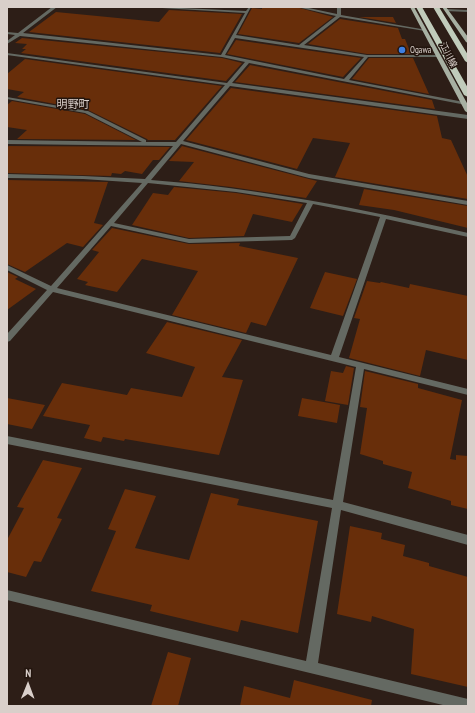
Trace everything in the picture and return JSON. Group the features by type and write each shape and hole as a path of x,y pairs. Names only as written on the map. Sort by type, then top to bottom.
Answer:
{"highway":[{"path":"419,7 468,95"},
{"path":"436,7 468,61"}],"main road":[{"name":"江川線","path":"412,7 468,111"},
{"path":"445,8 466,34 468,41"}],"street":[{"path":"7,43 55,7"},
{"path":"162,7 247,12"},
{"path":"222,56 250,7"},
{"path":"299,7 339,16 425,30"},
{"path":"339,7 339,16"},
{"path":"445,8 468,11"},
{"path":"300,46 339,16"},
{"path":"7,33 222,56 464,104"},
{"path":"233,36 367,56 439,56"},
{"path":"7,54 228,85 468,116"},
{"path":"345,81 367,56"},
{"path":"7,339 110,224 248,61"},
{"path":"7,98 86,112 147,143"},
{"path":"7,142 178,143 309,176 468,203"},
{"path":"7,176 71,176 146,181 247,192 384,216 468,235"},
{"path":"110,224 190,240 292,238 311,202"},
{"path":"334,359 384,216"},
{"path":"7,267 52,289 468,392"},
{"path":"311,668 360,366"},
{"path":"7,440 337,505 468,540"},
{"path":"7,595 468,705"}],"building":[{"path":"262,7 296,7 333,17 299,43 238,34 252,8 262,9"},
{"path":"169,10 242,14 220,53 29,32 56,12 159,22"},
{"path":"359,17 393,17 396,23"},
{"path":"340,19 398,28 402,39 405,39 411,54 367,54 308,44"},
{"path":"22,38 222,58 242,63 226,81 21,53 26,49 22,49 27,44 15,43"},
{"path":"236,40 361,58 343,77 227,54"},
{"path":"369,58 413,58 429,94 352,79"},
{"path":"25,59 222,86 175,140 148,140 88,110 17,97 24,92 7,89 7,74"},
{"path":"250,65 432,100 435,109 235,82"},
{"path":"231,88 437,116 442,138 451,140 468,177 468,199 335,177 350,143 313,138 297,169 186,140"},
{"path":"12,101 85,114 136,140 17,139 27,130 7,127 7,105"},
{"path":"182,146 317,181 306,198 179,181 194,162 169,161"},
{"path":"7,147 170,147 159,160 153,160 142,174 125,171 121,174 112,173 111,176 7,173"},
{"path":"7,180 108,182 94,223 103,225 83,247 67,243 25,272 7,264"},
{"path":"174,187 236,193 303,204 292,222 253,214 244,236 189,238 132,225 153,193 168,195"},
{"path":"364,189 468,206 468,228 394,210 359,205"},
{"path":"112,228 189,244 240,243 239,246 298,258 266,326 251,322 246,333 172,315 198,271 142,259 117,292 85,285 88,282 77,279 99,252 92,250"},
{"path":"7,272 18,277 15,279 36,289 7,310"},
{"path":"325,272 357,279 343,316 310,308"},
{"path":"367,281 381,282 409,288 410,284 468,296 468,360 426,350 420,376 349,358 360,319 354,318"},
{"path":"167,322 242,340 222,377 243,380 219,455 125,439 124,441 103,437 101,442 84,438 90,425 43,416 62,383 127,395 131,388 182,397 195,367 146,353"},
{"path":"346,366 354,368 348,405 325,401 331,371 343,373"},
{"path":"365,371 418,384 418,388 462,400 450,459 456,460 456,455 468,456 468,509 451,505 451,501 408,488 412,472 383,464 383,461 360,454 367,408 360,407"},
{"path":"7,398 45,405 32,429 7,424"},
{"path":"302,398 340,405 337,423 298,416"},
{"path":"43,460 82,468 57,518 62,519 41,562 34,561 26,577 7,572 7,540 24,508 17,507"},
{"path":"125,489 156,496 135,548 189,560 211,493 239,499 237,505 318,521 298,633 241,620 238,632 150,611 152,605 91,591 116,531 108,529"},
{"path":"350,526 382,533 381,539 405,545 403,556 429,563 429,566 468,577 468,687 411,674 414,629 372,616 371,622 337,614"},
{"path":"168,652 191,658 178,706 151,706"},
{"path":"294,680 372,700 371,706 240,706 244,686 290,698"}],"place":[{"name":"Ogawa","path":"402,50"}],"district":[{"name":"明野町","path":"73,105"}]}
